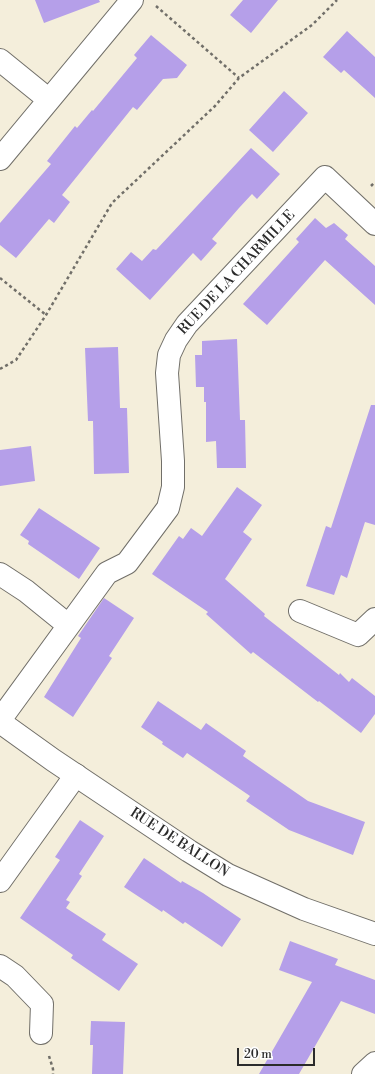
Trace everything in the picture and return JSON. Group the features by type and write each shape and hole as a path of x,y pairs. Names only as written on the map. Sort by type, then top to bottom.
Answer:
{"street":[{"path":"0,159 132,0"},
{"path":"0,60 48,100"},
{"name":"RUE DE LA CHARMILLE","path":"0,721 107,573 128,563 168,508 173,487 173,461 167,373 169,355 173,345 187,324 325,177 375,224"},
{"path":"0,574 26,591 68,625"},
{"path":"300,611 358,634 375,619"},
{"name":"RUE DE BALLON","path":"0,721 188,851 228,875 304,909 375,934"},
{"path":"0,880 76,775"},
{"path":"0,966 15,976 42,1004 41,1033"},
{"path":"363,1074 375,1063"}],"path":[{"path":"0,369 16,360 46,315 112,202 215,106 239,78 312,25 337,0"},
{"path":"155,5 239,78"},
{"path":"0,278 46,315"}],"building":[{"path":"35,0 99,0 100,2 44,23"},
{"path":"243,0 278,0 251,33 230,15"},
{"path":"347,31 375,57 375,98 344,70 341,73 323,57"},
{"path":"151,35 187,65 177,78 163,79 137,110 133,107 62,195 70,202 54,223 49,219 16,258 0,245 0,223 51,164 47,161 75,126 77,128 92,110 93,111 137,58 134,55"},
{"path":"284,91 308,113 273,152 249,130"},
{"path":"251,148 280,174 257,199 252,194 239,208 212,239 217,243 201,261 193,253 150,300 116,269 131,252 142,261 153,249 156,250"},
{"path":"315,218 326,228 334,223 348,235 345,239 375,266 375,305 325,260 267,325 243,304 299,242 296,239"},
{"path":"237,339 240,420 245,420 246,468 217,468 216,441 206,442 206,402 204,402 204,387 196,387 195,355 202,355 202,341"},
{"path":"118,347 120,408 127,408 129,473 94,474 93,421 88,421 85,348"},
{"path":"371,405 375,405 375,525 365,522 347,578 341,575 334,595 306,586 326,526 331,528"},
{"path":"31,446 35,481 0,486 0,450"},
{"path":"237,487 262,505 243,532 252,539 225,579 265,614 264,616 339,675 340,673 349,682 352,678 375,696 375,714 361,733 253,652 251,654 206,614 208,612 152,574 179,536 183,539 191,528 202,536"},
{"path":"39,508 100,548 79,579 28,544 29,541 20,535"},
{"path":"104,598 134,618 109,656 112,658 73,717 44,697 81,638 78,636"},
{"path":"158,701 201,730 206,723 246,751 243,756 308,801 365,822 353,855 289,830 246,801 250,796 187,753 183,758 162,744 163,742 141,727"},
{"path":"80,820 104,836 79,874 82,876 66,900 70,902 66,908 106,934 102,940 138,964 119,991 71,958 73,955 20,918 60,860 55,857"},
{"path":"144,858 181,883 182,881 203,893 241,919 222,947 185,922 183,924 163,910 162,912 124,887"},
{"path":"290,941 338,959 335,965 375,980 375,1014 341,1001 299,1074 259,1074 312,982 279,970"},
{"path":"91,1021 125,1022 123,1074 92,1074 93,1045 90,1045"}]}
